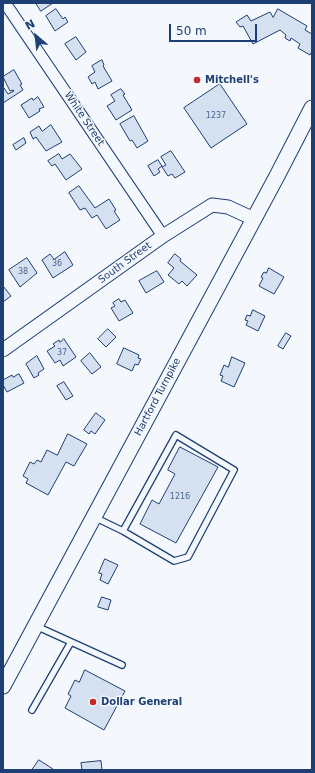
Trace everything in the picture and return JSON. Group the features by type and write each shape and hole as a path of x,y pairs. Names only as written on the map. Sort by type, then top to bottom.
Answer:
{"main road":[{"name":"Hartford Turnpike","path":"3,686 312,108"}],"street":[{"name":"White Street","path":"5,3 163,236"},
{"name":"South Street","path":"3,350 163,236 212,205 228,208 254,219"}],"lane":[{"path":"94,517 123,531 174,561 188,557 234,470 176,435 123,531"},
{"path":"36,625 122,665"},
{"path":"32,710 71,642"}],"building":[{"path":"36,3 53,3 41,11"},
{"path":"56,9 63,19 65,17 68,22 55,31 46,16"},
{"path":"278,9 307,26 305,30 312,34 312,51 310,55 298,48 300,44 291,38 290,41 285,38 286,35 280,30 253,44 243,26 240,27 236,22 247,15 251,21 270,12 273,17"},
{"path":"76,37 86,52 76,60 65,44"},
{"path":"102,60 103,66 112,81 98,89 95,82 92,84 88,77 95,72 92,66"},
{"path":"14,70 22,84 20,85 23,90 3,103 3,89 4,88 8,94 14,91 10,91 3,77"},
{"path":"220,84 247,124 211,148 184,108"},
{"path":"121,89 125,94 123,95 132,110 116,120 107,106 115,101 111,95"},
{"path":"38,97 44,107 39,109 40,111 29,118 21,105 32,98 33,100"},
{"path":"134,116 148,141 137,148 132,140 130,141 120,124"},
{"path":"51,125 62,142 46,151 36,137 33,139 30,132 39,126 42,131"},
{"path":"24,138 26,143 16,150 13,145"},
{"path":"171,151 185,172 175,178 172,174 168,176 162,167 166,165 161,157"},
{"path":"59,154 62,159 70,154 82,169 66,180 55,164 52,166 48,161"},
{"path":"158,160 162,166 158,169 160,172 154,176 148,166"},
{"path":"79,186 95,208 109,199 120,220 106,229 97,215 92,218 85,208 80,210 69,193"},
{"path":"65,252 73,265 53,278 42,260 50,254 54,259"},
{"path":"175,254 181,259 180,261 197,275 187,286 182,281 179,284 168,275 174,268 168,263"},
{"path":"27,258 37,273 20,287 9,270"},
{"path":"269,268 284,277 274,294 259,286 263,278 261,277"},
{"path":"157,271 164,282 146,293 139,281"},
{"path":"3,286 11,296 3,302"},
{"path":"119,299 121,302 125,300 133,313 119,321 111,308 115,306 113,303"},
{"path":"253,310 265,316 258,331 246,325 248,321 245,320 247,315 250,316"},
{"path":"108,329 116,337 106,347 98,339"},
{"path":"286,333 291,336 283,349 278,346"},
{"path":"64,339 76,357 63,366 60,360 55,363 47,351 55,346 53,344"},
{"path":"124,348 139,355 138,358 141,359 138,365 135,364 132,371 117,364"},
{"path":"90,353 101,367 92,374 81,361"},
{"path":"37,356 44,369 34,378 26,364"},
{"path":"232,357 245,363 234,387 221,381 223,376 220,375 224,365 228,367"},
{"path":"19,374 24,383 7,392 3,385 3,380 12,375 13,377"},
{"path":"64,382 73,396 66,400 57,386"},
{"path":"96,413 105,420 95,434 91,431 89,434 84,430"},
{"path":"68,434 87,444 74,466 66,462 48,495 26,483 28,479 23,476 30,462 34,464 37,460 41,462 47,450 57,455"},
{"path":"180,447 218,467 176,543 140,524 152,500 159,504 175,474 168,470"},
{"path":"105,559 118,565 108,584 100,580 102,574 99,573"},
{"path":"102,597 111,600 108,610 98,607"},
{"name":"Dollar General","path":"85,670 125,691 104,730 65,708 71,696 68,694 75,680 79,682"},
{"path":"39,760 53,769 53,770 32,770"},
{"path":"101,761 102,770 82,770 81,763"}],"place":[{"name":"Mitchell's","path":"197,80"},
{"name":"Dollar General","path":"93,702"}]}
